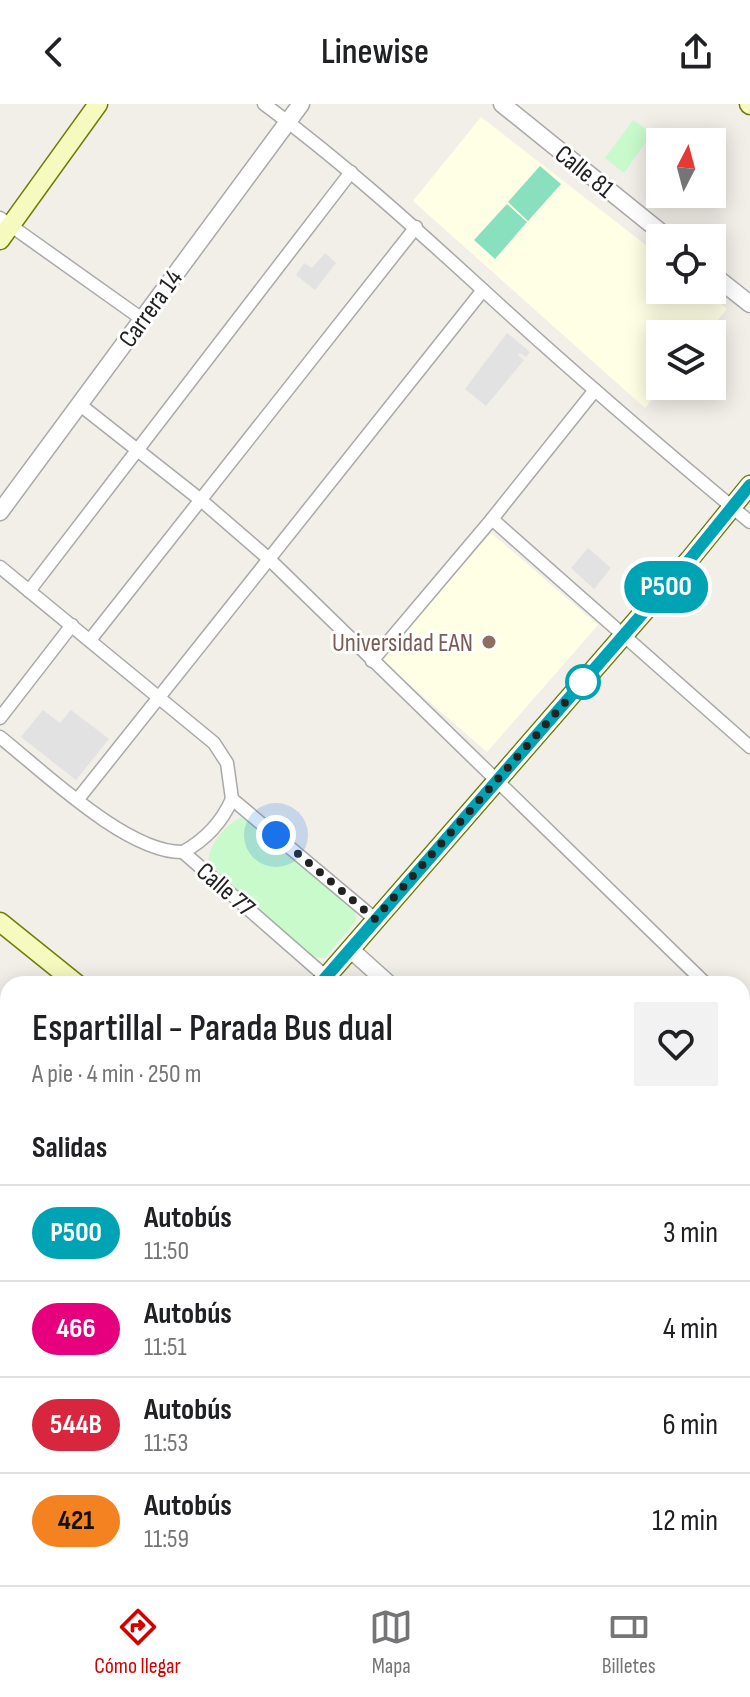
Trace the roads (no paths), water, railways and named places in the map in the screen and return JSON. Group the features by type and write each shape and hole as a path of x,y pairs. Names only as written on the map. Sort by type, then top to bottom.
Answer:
{"main road":[{"path":"4,228 98,104"},
{"path":"326,976 750,485"},
{"path":"0,922 67,976"}],"street":[{"path":"264,104 416,227 595,390 750,522"},
{"name":"Carrera 14","path":"0,512 301,104"},
{"name":"Calle 81","path":"502,104 651,224"},
{"path":"29,591 351,172"},
{"path":"90,640 416,227"},
{"path":"4,228 142,319"},
{"path":"726,285 750,304"},
{"path":"78,799 483,290"},
{"path":"372,661 492,519 595,390"},
{"path":"79,404 202,501 269,559 698,976"},
{"path":"492,519 750,747"},
{"path":"0,567 220,748 230,774 232,799 225,814 209,832 183,852"},
{"path":"0,718 72,625"},
{"name":"Calle 77","path":"3,745 114,828 146,845 183,852 319,976"},
{"path":"232,799 375,919"},
{"path":"350,949 380,976"}],"place":[{"name":"Universidad EAN","path":"489,642"}]}
